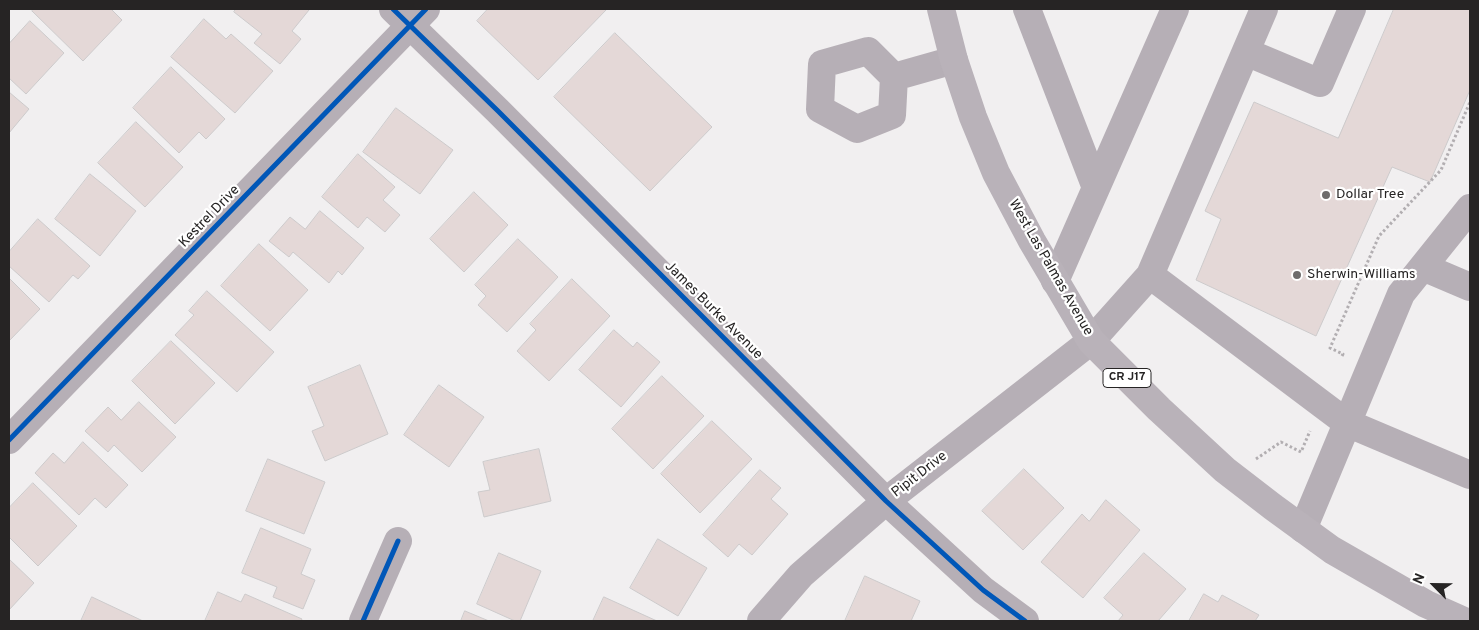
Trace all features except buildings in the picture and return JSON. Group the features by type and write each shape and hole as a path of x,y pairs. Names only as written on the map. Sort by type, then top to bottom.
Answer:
{"main road":[{"name":"West Las Palmas Avenue","path":"941,9 954,60 973,117 996,173 1032,242 1091,341 1159,409 1225,470 1303,529 1332,550 1426,604 1464,621"}],"street":[{"path":"1027,9 1096,188"},
{"path":"1055,281 1175,9"},
{"name":"Pipit Drive","path":"761,621 801,575 886,501 1091,341 1150,275 1264,9"},
{"path":"1246,52 1320,82 1352,9"},
{"name":"Kestrel Drive","path":"9,440 410,14"},
{"name":"James Burke Avenue","path":"410,14 886,501 983,590 1025,621"},
{"path":"894,77 954,60"},
{"path":"1303,529 1401,294 1470,208"},
{"path":"1423,267 1470,287"},
{"path":"1150,275 1347,423 1470,474"},
{"path":"363,621 398,541"}],"path":[{"path":"1340,362 1344,354 1330,348 1379,236 1441,170 1470,102"},
{"path":"1255,459 1282,442 1300,452 1322,404"}],"cycle path":[{"path":"393,9 498,111 886,501 983,590 1025,621"},
{"path":"9,440 426,9"},
{"path":"363,621 398,541"}],"place":[{"name":"Dollar Tree","path":"1326,195"},
{"name":"Sherwin-Williams","path":"1297,275"}]}
